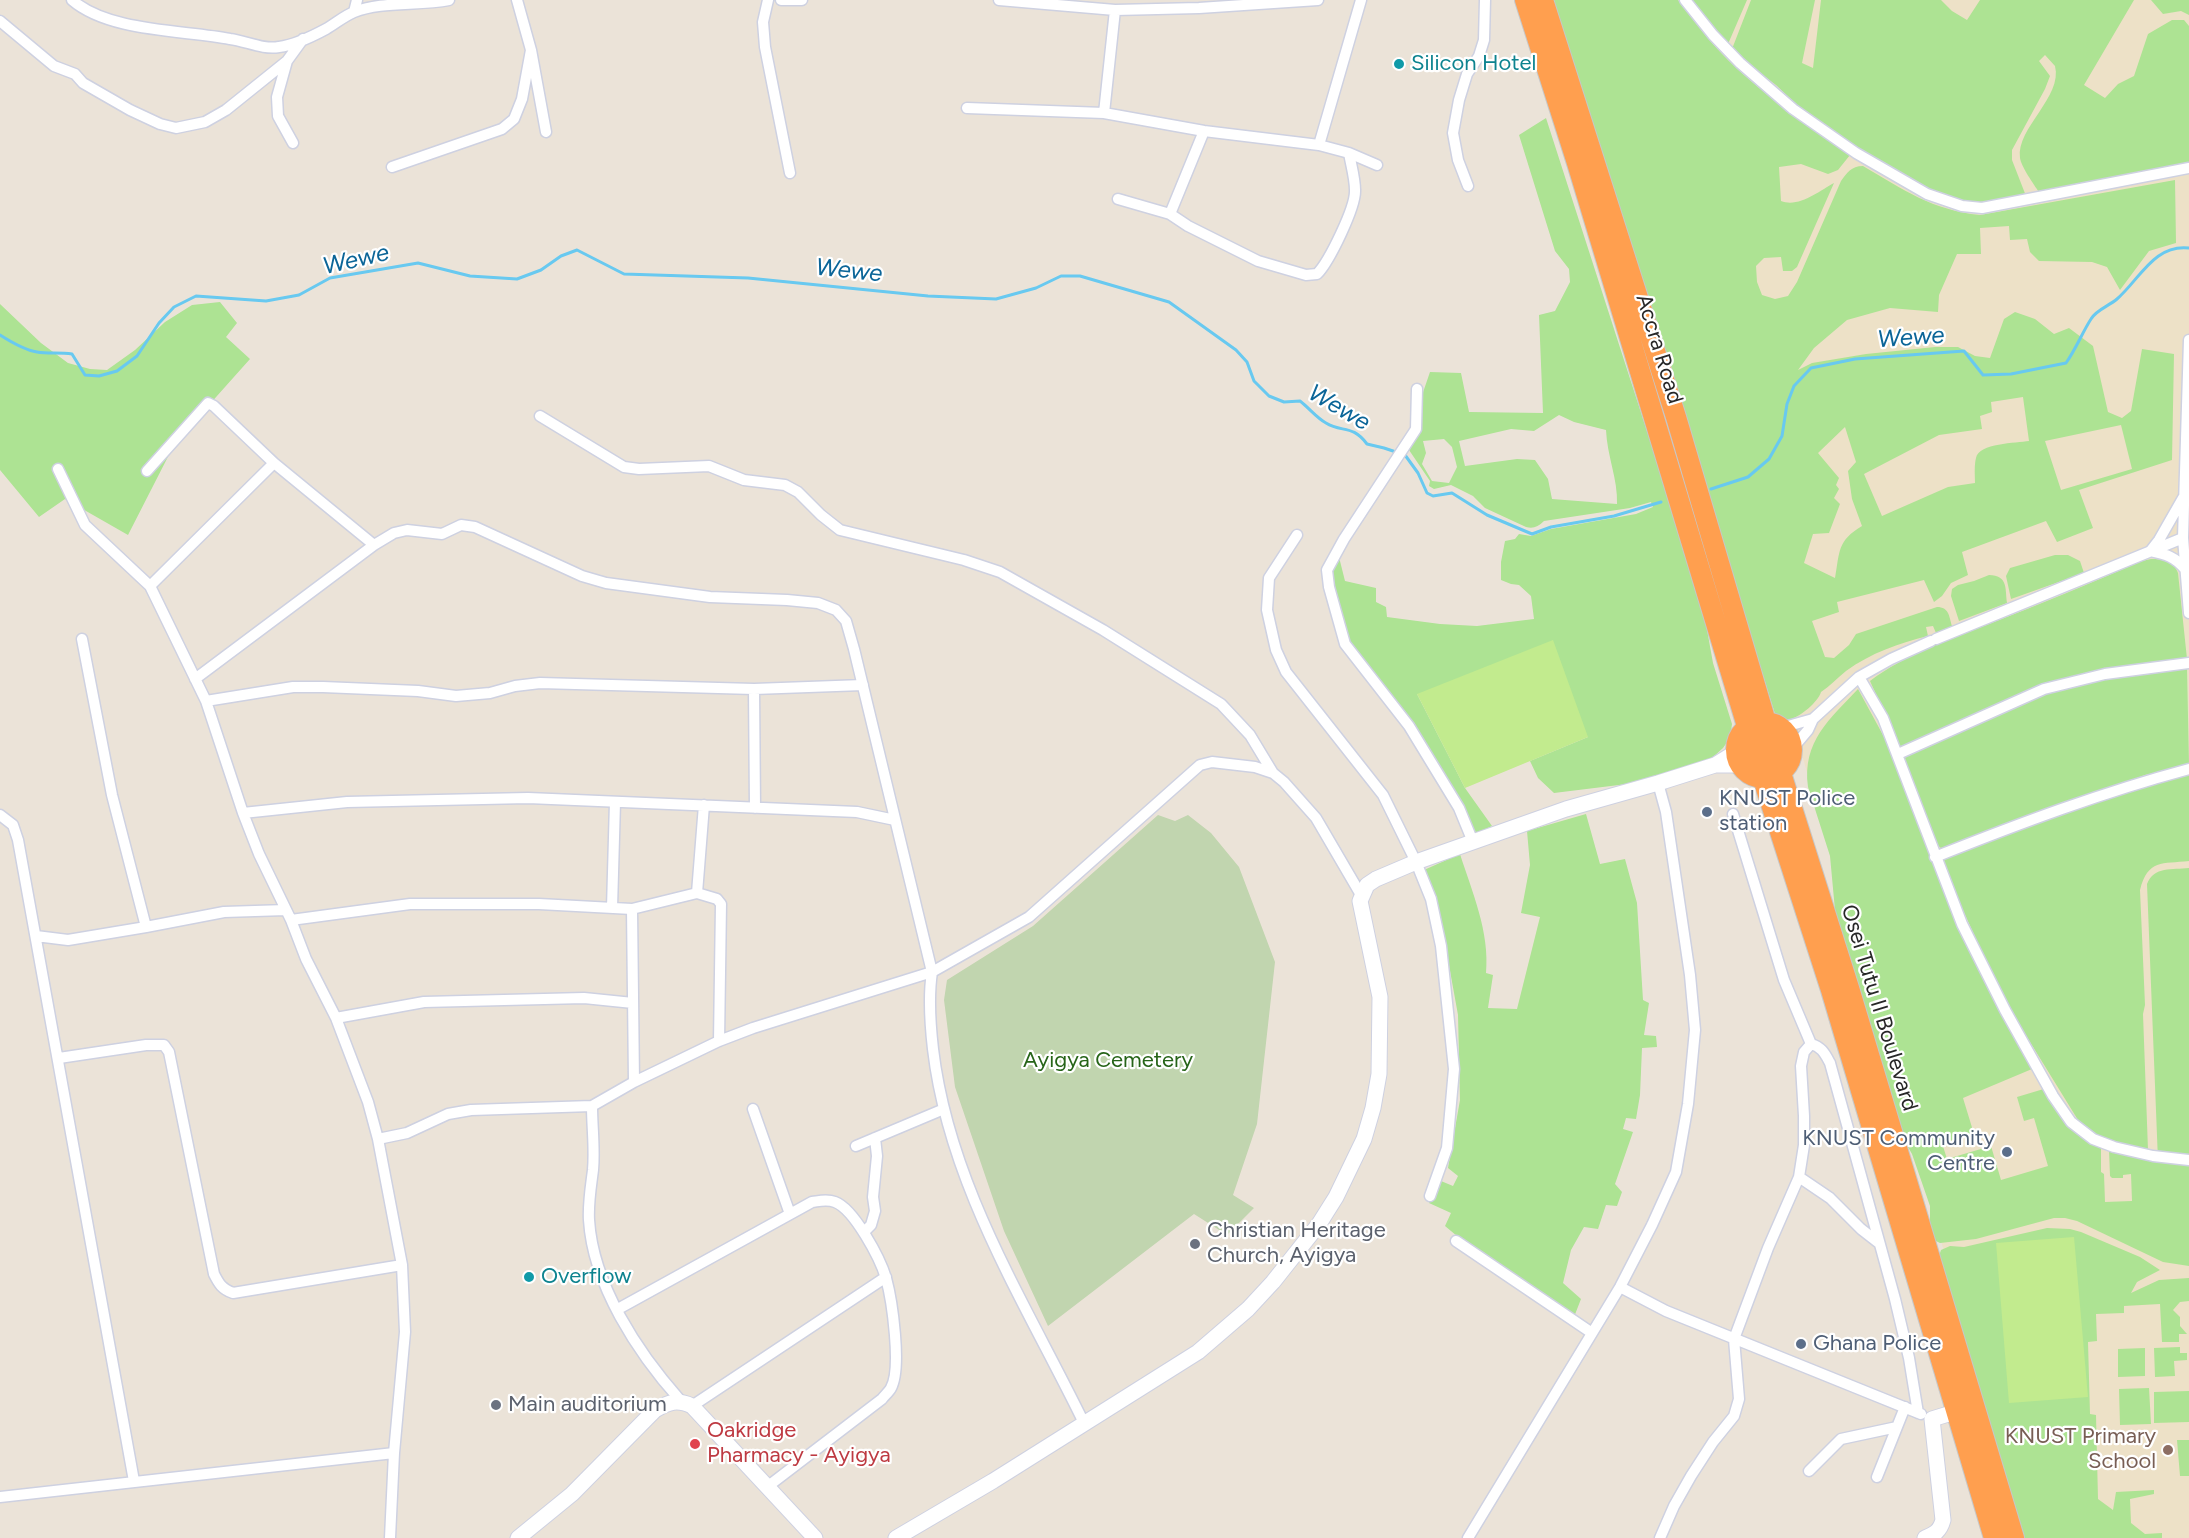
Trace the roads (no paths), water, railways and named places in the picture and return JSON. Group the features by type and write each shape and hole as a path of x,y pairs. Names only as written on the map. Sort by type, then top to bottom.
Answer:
{"highway":[{"name":"Accra Road","path":"1525,0 1751,734"},
{"name":"Accra Road","path":"1543,0 1676,417 1760,699"},
{"path":"1711,601 1718,660 1737,723 1751,734 1788,736 1782,765 1746,772 1751,734"},
{"name":"Osei Tutu II Boulevard","path":"1760,699 1751,734 1782,765 2014,1538"},
{"name":"Osei Tutu II Boulevard","path":"1782,765 1831,990 1994,1538"}],"street":[{"path":"72,0 84,10 163,31 279,47 303,39 354,12 376,4 449,0"},
{"path":"354,12 357,0"},
{"path":"517,0 531,50 546,132"},
{"path":"768,0 763,22 765,47 790,172"},
{"path":"781,0 802,0"},
{"path":"999,0 1115,10 1156,5 1318,0"},
{"path":"1319,145 1361,0"},
{"path":"1468,186 1458,160 1453,133 1461,91 1467,74 1479,56 1484,40 1485,0"},
{"path":"1685,0 1713,35 1740,63 1793,109 1867,160 1941,200 1962,206 1982,208 2189,168"},
{"path":"1104,113 1115,10"},
{"path":"0,21 54,66 75,74 92,88 130,110 160,124 176,128 205,122 226,110 287,60 303,39"},
{"path":"392,167 502,129 514,119 522,99 531,50"},
{"path":"287,60 277,97 278,116 293,143"},
{"path":"967,108 1104,113 1204,131 1319,145 1349,153 1377,165"},
{"path":"1170,214 1204,131"},
{"path":"1118,199 1170,214 1188,226 1258,261 1306,275 1317,274 1331,253 1353,206 1356,191 1349,153"},
{"path":"2189,340 2183,538 2189,613"},
{"path":"1417,389 1416,429 1344,538 1327,570 1329,587 1345,644 1409,726 1459,808 1473,842"},
{"path":"147,471 208,403 214,406 274,463 374,545"},
{"path":"540,416 624,467 639,469 709,466 744,480 785,485 798,492 840,530 964,560 1000,572 1103,630 1221,704 1250,735 1273,773 1316,818 1361,895 1361,910 1380,996 1379,1074 1364,1139 1336,1197 1319,1224 1273,1282 1221,1333 1176,1367 896,1538"},
{"path":"150,586 274,463"},
{"path":"58,469 85,525 150,586 206,701 259,854 289,915 306,959 336,1018 368,1102 378,1139 402,1265 405,1332 394,1453 390,1538"},
{"path":"2150,551 2159,540 2184,495"},
{"path":"195,679 374,545 394,533 407,530 442,534 461,525 475,526 582,576 606,583 710,597 818,603 836,610 846,621 863,685 932,972 928,1001 930,1029 937,1080 951,1138 989,1236 1084,1423"},
{"path":"1298,535 1269,578 1267,610 1276,650 1286,672 1383,795 1416,862 1431,899 1440,946 1454,1069 1447,1148 1430,1196"},
{"path":"1782,765 1805,735 1813,719 1859,677 1933,640 2183,538"},
{"path":"2150,551 2176,559 2185,569"},
{"path":"82,639 112,795 146,927"},
{"path":"1898,754 2044,689 2105,674 2189,663"},
{"path":"1859,677 1883,718 1962,924 2001,1000 2054,1096 2071,1122 2093,1139 2114,1147 2153,1156 2189,1160"},
{"path":"206,701 292,687 418,691 456,696 490,693 515,686 540,683 754,688 863,685"},
{"path":"754,688 755,808"},
{"path":"1361,895 1376,879 1416,862 1566,809 1715,765 1731,755 1751,734 1813,719"},
{"path":"378,1139 407,1133 448,1114 471,1110 592,1106 634,1082 719,1041 753,1028 932,972 1029,917 1200,765 1212,762 1222,763 1256,767 1273,773"},
{"path":"1935,857 1984,837 2145,780 2189,769"},
{"path":"1468,1538 1620,1287 1676,1172 1688,1104 1695,1030 1687,952 1666,812 1658,783"},
{"path":"243,813 347,802 528,798 857,813 895,820"},
{"path":"612,908 615,802"},
{"path":"697,892 704,805"},
{"path":"1734,814 1784,980 1811,1044"},
{"path":"0,815 13,825 18,840 135,1481"},
{"path":"36,936 68,940 224,912 289,915 410,904 539,904 632,909 697,892 717,899 721,904 719,1041"},
{"path":"632,909 634,1082"},
{"path":"336,1018 424,1002 573,998 633,1003"},
{"path":"1660,1538 1691,1476 1713,1442 1734,1416 1739,1399 1734,1339 1768,1248 1799,1177 1804,1145 1801,1066 1804,1052 1811,1044"},
{"path":"1811,1044 1824,1051 1830,1063 1869,1201 1909,1358 1918,1413"},
{"path":"58,1058 146,1045 164,1045 169,1052 214,1274 219,1285 226,1291 233,1293 402,1265"},
{"path":"592,1106 593,1167 589,1220 600,1270 627,1330 653,1370 810,1536"},
{"path":"753,1109 790,1214"},
{"path":"856,1146 944,1109"},
{"path":"864,1232 871,1225 874,1211 874,1169 877,1156 875,1138"},
{"path":"1799,1177 1830,1198 1879,1243"},
{"path":"618,1310 812,1202 825,1200 837,1203 861,1226 886,1277 895,1333 896,1356 891,1388 882,1399 766,1487"},
{"path":"1456,1241 1592,1333"},
{"path":"518,1538 572,1494 655,1410 669,1402 686,1403 886,1277"},
{"path":"1620,1287 1666,1311 1932,1419 1958,1411"},
{"path":"1877,1477 1905,1407"},
{"path":"1925,1538 1936,1534 1943,1520 1932,1419"},
{"path":"1809,1471 1841,1438 1897,1427"},
{"path":"0,1497 394,1453"}],"waterway":[{"name":"Wewe","path":"1711,489 1748,477 1769,459 1782,436 1787,404 1794,386 1811,368 1855,359 1964,351 1983,375 2011,374 2066,363 2093,316 2117,299 2148,264 2166,251 2189,248"},
{"name":"Wewe","path":"0,335 32,351 72,354 85,375 99,376 117,371 137,356 159,323 174,307 196,296 266,301 299,295 330,278 418,263 470,276 517,279 541,270 561,256 577,250 624,274 748,278 928,296 996,299 1036,288 1061,276 1080,276 1169,302 1236,350 1247,362 1254,381 1269,396 1284,402 1300,401 1326,423 1352,431 1367,444 1405,455 1418,473 1427,493 1433,496 1452,493 1487,515 1532,534 1551,527 1614,516 1661,502"}],"place":[{"name":"Silicon Hotel","path":"1399,64"},
{"name":"KNUST Police station","path":"1707,812"},
{"name":"KNUST Community Centre","path":"2007,1152"},
{"name":"Christian Heritage Church, Ayigya","path":"1195,1244"},
{"name":"Overflow","path":"529,1277"},
{"name":"Ghana Police","path":"1801,1344"},
{"name":"Main auditorium","path":"496,1405"},
{"name":"Oakridge Pharmacy - Ayigya","path":"695,1444"},
{"name":"KNUST Primary School","path":"2168,1450"}],"park label":[{"name":"Ayigya Cemetery","path":"1108,1061"}]}
